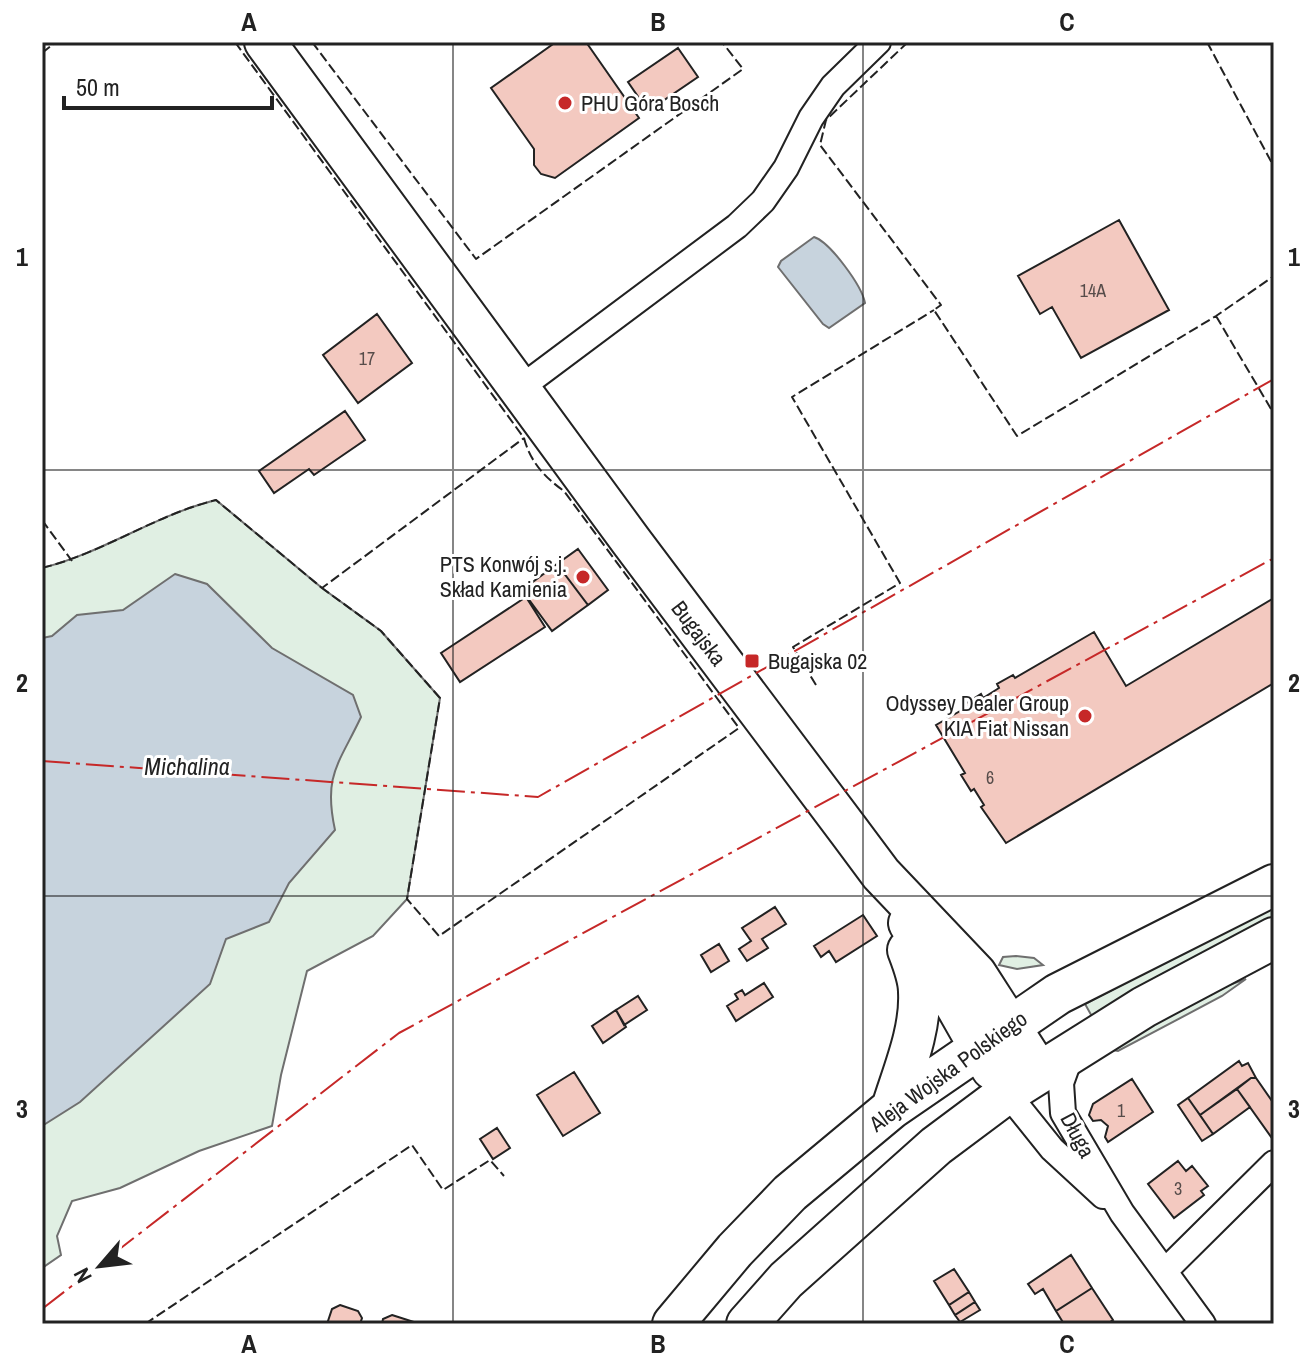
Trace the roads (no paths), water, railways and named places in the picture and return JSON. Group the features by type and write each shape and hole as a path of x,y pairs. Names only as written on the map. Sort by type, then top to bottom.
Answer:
{"main road":[{"name":"Bugajska","path":"265,42 731,676 881,874 1023,1082"},
{"path":"881,874 910,954 919,992 915,1032 892,1108"},
{"name":"Aleja Wojska Polskiego","path":"673,1324 735,1250 790,1193 892,1108 993,1036 1066,989 1274,885"},
{"path":"747,1324 786,1280 936,1146 1023,1082 1195,978 1274,938"}],"street":[{"path":"519,389 746,218 763,201 786,168 811,118 833,86 878,42"},
{"name":"Długa","path":"1072,1051 1061,1083 1063,1113 1122,1213 1203,1324"},
{"name":"Długa","path":"1023,1082 1052,1149 1122,1213"},
{"path":"1165,1271 1274,1163"}],"water":[{"path":"814,237 828,247 844,266 865,303 829,328 778,267 781,261"},
{"name":"Michalina","path":"175,574 207,584 272,648 353,695 361,717 332,782 335,830 289,883 269,922 226,939 210,984 80,1102 42,1126 42,638 52,636 77,615 123,610"}],"place":[{"name":"PHU Góra Bosch","path":"565,103"},
{"name":"PTS Konwój s.j. Skład Kamienia","path":"583,577"},
{"name":"Bugajska 02","path":"752,661"},
{"name":"Odyssey Dealer Group KIA Fiat Nissan","path":"1085,716"}]}
